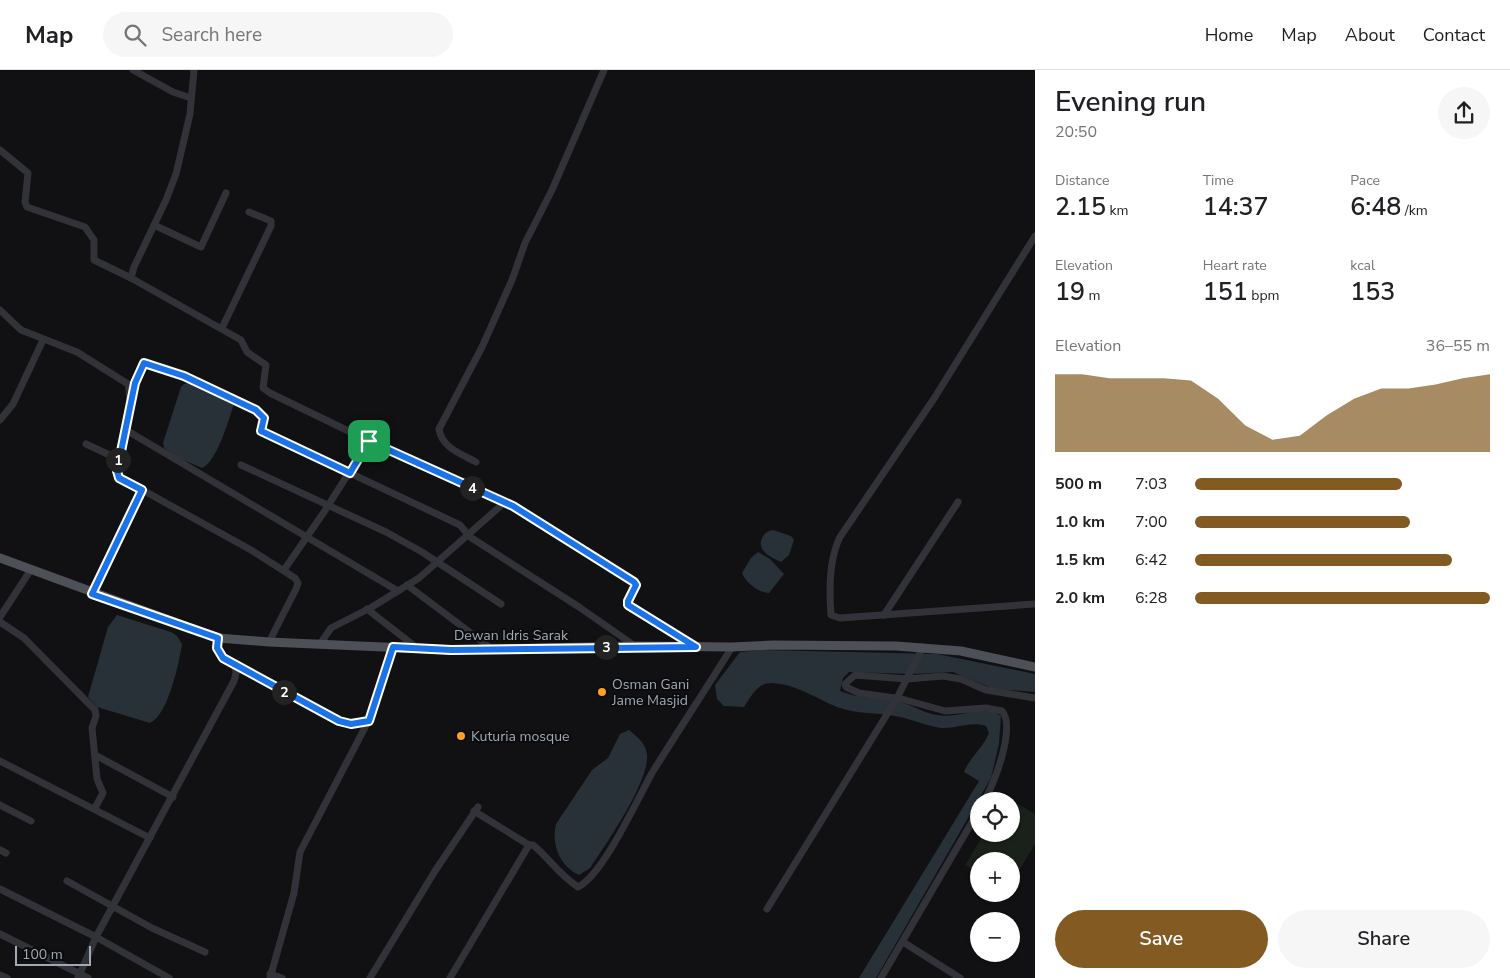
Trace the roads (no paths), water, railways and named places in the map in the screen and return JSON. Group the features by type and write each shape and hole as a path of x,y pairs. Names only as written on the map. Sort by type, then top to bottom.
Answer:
{"main road":[{"name":"Dewan Idris Sarak","path":"0,558 92,594 218,638 417,648 492,649 635,646 732,647 773,644 923,647 992,657 1035,667"}],"street":[{"path":"133,70 173,92 191,98"},
{"path":"131,278 134,267 176,174 190,114 194,70"},
{"path":"476,462 446,444 440,438 439,429 482,347 512,280 525,243 552,190 604,70"},
{"path":"0,150 28,173 25,202 27,207 85,227 94,240 94,260 131,278 241,340 247,352 266,365 263,388 369,441 505,502 634,582 636,585 628,605 696,647"},
{"path":"154,225 202,247 226,193"},
{"path":"222,328 270,226 271,221 249,212"},
{"path":"1035,236 984,320 840,537 833,551 831,614 840,618 1035,604"},
{"path":"0,310 21,330 77,352 131,383"},
{"path":"0,420 12,404 43,340"},
{"path":"269,642 298,582 284,570 119,478 117,471 118,459 126,430 131,383 144,363 184,376 256,410 264,418 261,431 460,525 466,535 579,607 635,646"},
{"path":"126,430 398,591"},
{"path":"284,570 329,506 369,441"},
{"path":"86,444 118,459"},
{"path":"240,465 386,532 438,562 501,604"},
{"path":"92,594 142,490"},
{"path":"320,644 331,628 407,586 438,562 505,502"},
{"path":"884,615 958,502"},
{"path":"0,617 30,570"},
{"path":"407,586 492,649"},
{"path":"367,609 417,648"},
{"path":"0,622 24,638 95,710 96,716 92,728 97,756 97,779 103,793 95,808"},
{"path":"218,638 217,648 223,658 234,666 339,721 351,724 369,721"},
{"path":"282,978 270,976 294,893 300,852 304,841 369,721 393,647"},
{"path":"372,978 435,871 476,809 529,846 533,845 546,856 567,880 578,887 584,884 612,848 624,822 653,773 732,647"},
{"path":"767,909 897,698 923,647"},
{"path":"79,976 96,937 234,681 236,673 234,666"},
{"path":"988,792 996,774 1005,736 1007,722 1005,715 996,709 986,708 945,711 897,698 859,693 851,690 845,684 855,675 907,680 943,676 961,679 986,690 1035,698"},
{"path":"97,756 173,797"},
{"path":"0,762 95,808 150,838"},
{"path":"0,805 31,821"},
{"path":"881,978 970,826"},
{"path":"450,978 529,846"},
{"path":"67,881 112,907 205,952"},
{"path":"0,889 96,937 169,978"},
{"path":"0,934 79,976 88,978"},
{"path":"903,942 960,978"},
{"path":"0,974 7,978"},
{"path":"372,978 380,978"}],"place":[{"name":"Osman Gani Jame Masjid","path":"602,692"},
{"name":"Kuturia mosque","path":"461,736"}]}
